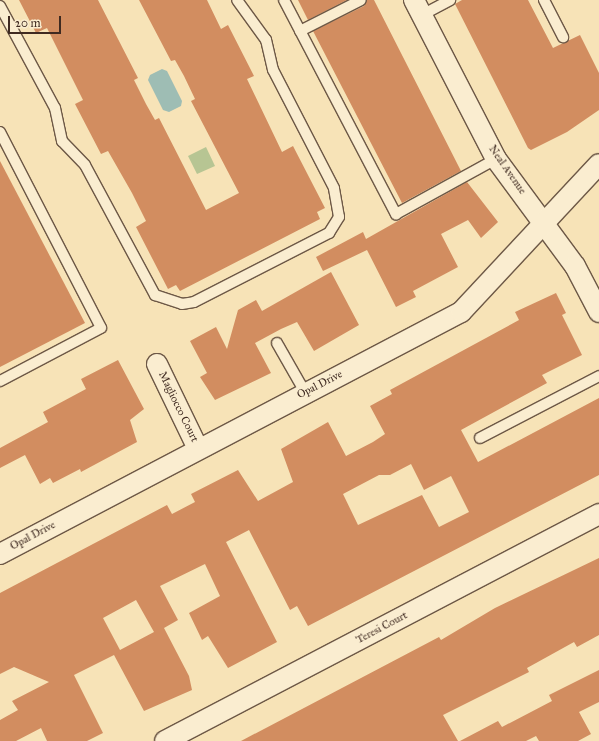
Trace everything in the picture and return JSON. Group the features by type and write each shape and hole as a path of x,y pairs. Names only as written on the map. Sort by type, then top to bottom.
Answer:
{"street":[{"name":"Neal Avenue","path":"418,8 496,159 575,266 599,312"},
{"name":"Opal Drive","path":"0,554 305,392 461,312 599,164"},
{"name":"Magliocco Court","path":"157,364 198,449"},
{"name":"Teresi Court","path":"165,741 599,514"}],"lane":[{"path":"0,6 55,108 62,141 85,165 155,295 182,304 194,302 329,233 339,217 334,188 273,70 266,40 237,0"},
{"path":"284,0 396,214 496,159"},
{"path":"300,31 361,0"},
{"path":"418,8 450,0"},
{"path":"544,0 563,37"},
{"path":"0,132 101,328 0,380"},
{"path":"277,343 305,392"},
{"path":"480,438 599,376"}],"green space":[{"path":"206,147 215,166 197,174 188,156"}],"water":[{"path":"162,69 167,71 182,101 181,106 169,112 163,110 148,80 150,75"}],"building":[{"path":"19,0 98,0 138,78 134,80 146,104 155,120 159,118 206,210 239,193 191,101 195,99 184,76 175,60 171,61 139,0 207,0 221,29 228,25 254,76 247,79 282,152 293,146 325,208 317,212 320,219 180,291 176,285 168,289 136,227 146,221 108,151 101,154 75,104 83,100 47,28 36,33"},
{"path":"298,0 347,0 308,20"},
{"path":"367,0 374,0 461,171 402,203 313,31 364,6"},
{"path":"462,0 528,0 553,48 580,35 599,73 599,110 567,132 531,150 528,148 455,4"},
{"path":"0,161 85,323 0,367"},
{"path":"467,182 498,222 481,238 468,220 441,234 458,267 413,291 416,297 396,307 367,250 323,271 316,257 363,232 366,239"},
{"path":"331,272 359,325 314,351 297,322 281,329 255,343 271,373 215,400 200,377 207,373 190,341 216,327 227,349 238,310 256,300 262,311"},
{"path":"556,293 566,313 562,315 582,355 542,375 547,383 461,430 478,462 599,398 599,475 308,626 297,606 290,610 249,530 226,542 277,642 228,668 208,636 202,640 189,613 220,596 205,564 160,586 178,620 164,628 189,676 192,690 144,711 114,655 74,675 103,733 87,741 47,741 41,728 16,741 0,741 0,720 18,710 12,701 49,682 14,667 0,674 0,593 167,505 172,514 195,502 191,494 238,470 258,501 293,482 281,449 328,422 346,456 373,442 385,434 370,406 392,394 390,390 519,320 515,312","holes":["411,464 424,490 451,476 469,512 439,527 422,495 358,525 343,494 379,475 390,475","136,600 154,632 120,650 103,618"]},
{"path":"118,360 144,409 130,420 137,442 81,472 80,469 53,483 50,478 40,484 25,455 0,468 0,448 48,422 43,412 86,389 81,379"},
{"path":"599,558 599,635 577,647 574,642 527,668 529,672 443,715 458,741 241,741 439,637 441,640 495,608"},
{"path":"599,670 599,702 579,712 591,734 578,741 539,741 536,736 526,741 460,741 498,721 502,727 552,701 549,695"}]}
